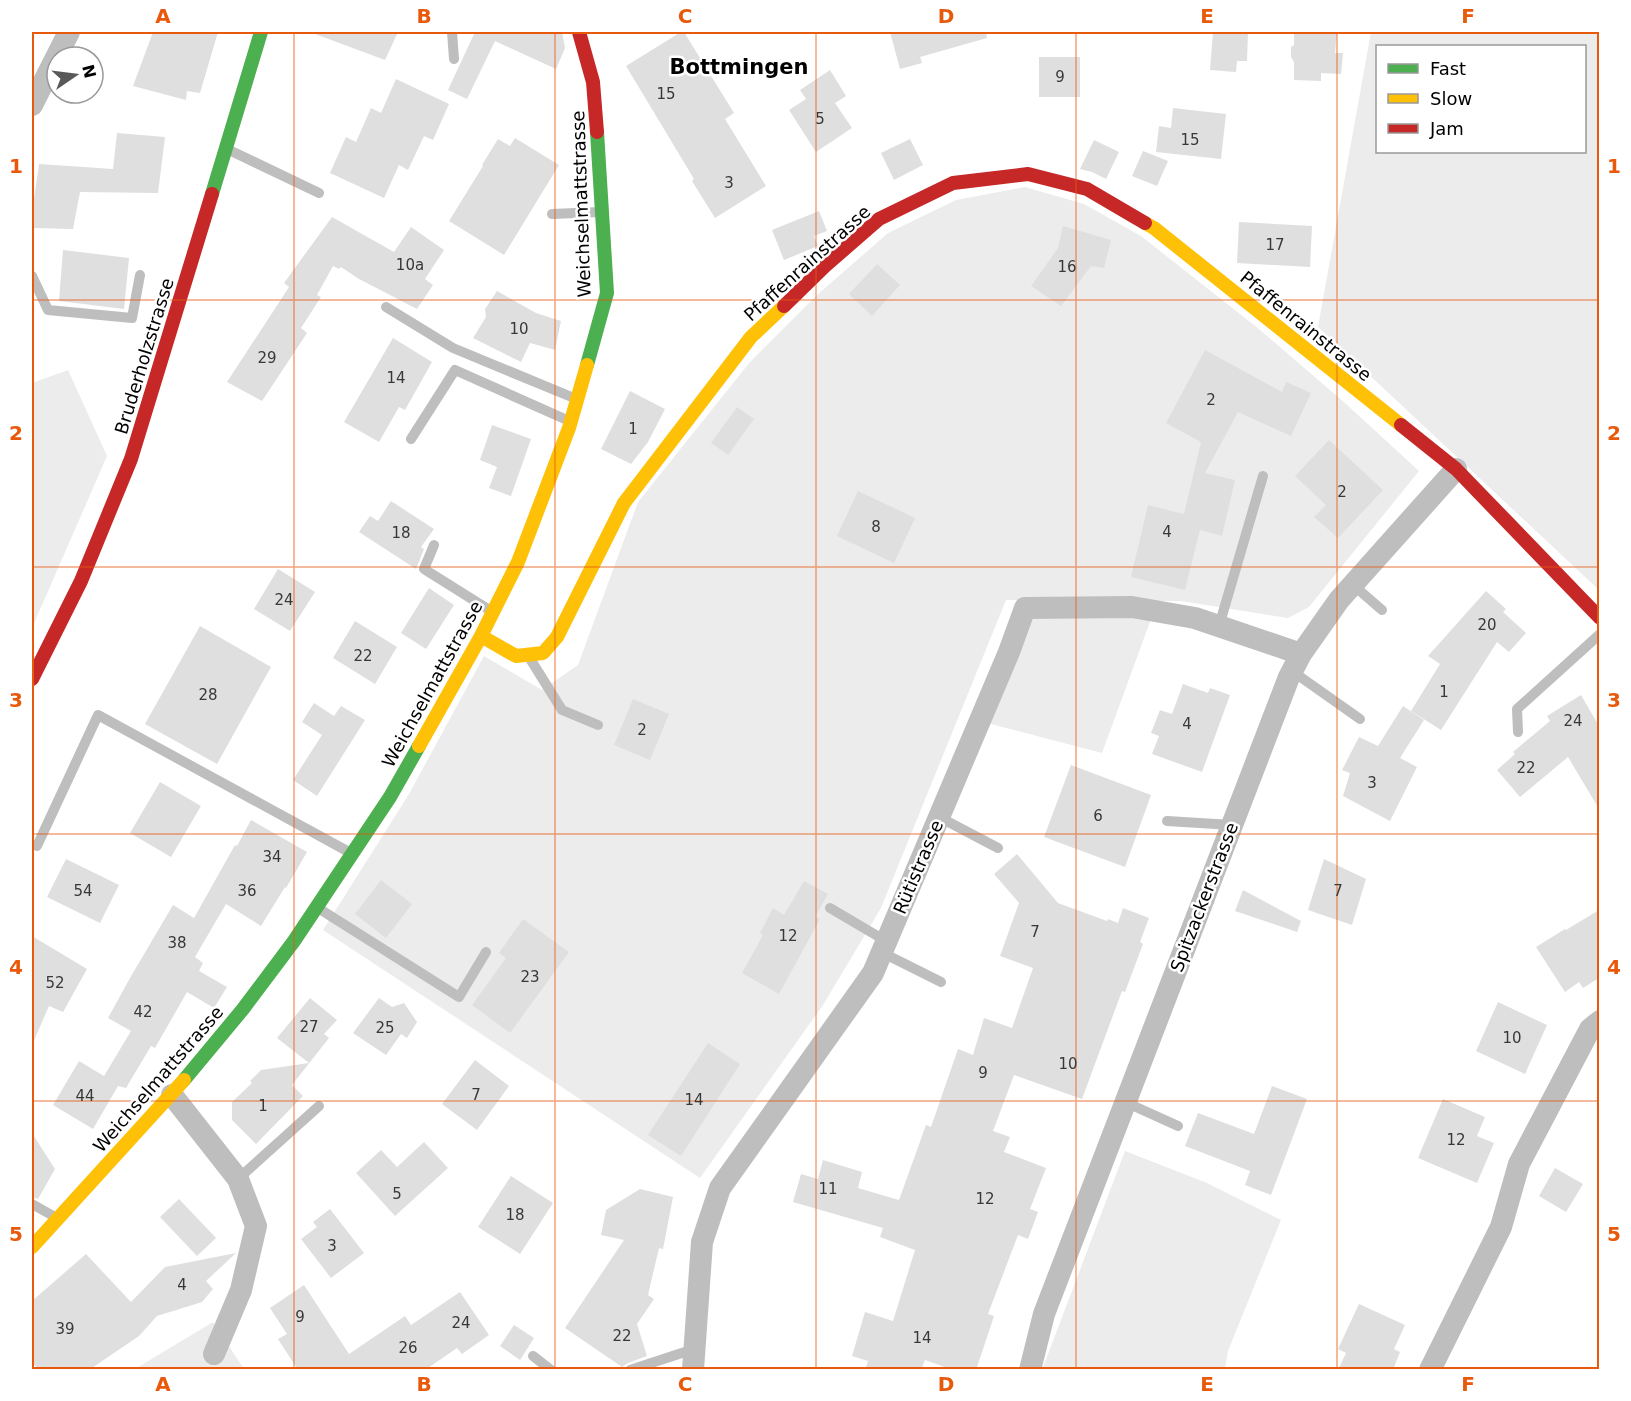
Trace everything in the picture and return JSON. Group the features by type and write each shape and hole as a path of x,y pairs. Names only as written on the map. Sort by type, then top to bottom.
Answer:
{"street":[{"path":"32,105 69,32"},
{"name":"Bruderholzstrasse","path":"32,679 81,581 131,459 261,32"},
{"name":"Weichselmattstrasse","path":"32,1247 172,1095 243,1009 294,941 390,797 481,636 518,562 570,422 607,293 593,81 579,32"},
{"name":"Pfaffenrainstrasse","path":"528,654 543,653 557,637 624,502 751,337 825,266 879,219 953,183 1028,174 1087,189 1154,228 1456,469 1599,618"},
{"name":"Spitzackerstrasse","path":"1030,1370 1044,1314 1296,663 1352,584 1456,469"},
{"name":"Rütistrasse","path":"694,1359 702,1242 720,1188 873,973 1009,652 1025,608 1132,607 1196,618 1219,626 1296,663"},
{"path":"481,636 516,656 528,654"},
{"path":"1431,1370 1501,1227 1519,1164 1590,1029 1599,1021"},
{"path":"172,1095 238,1179 256,1226 241,1290 214,1354"}],"lane":[{"path":"452,32 454,59"},
{"path":"226,149 319,193"},
{"path":"552,214 603,212"},
{"path":"32,276 48,310 132,318 140,274"},
{"path":"386,307 453,348 576,400"},
{"path":"411,439 455,370 570,422"},
{"path":"1219,626 1263,476"},
{"path":"434,545 424,569 493,612"},
{"path":"1352,584 1382,610"},
{"path":"1518,732 1517,709 1599,634"},
{"path":"528,654 562,710 598,725"},
{"path":"1296,663 1360,719"},
{"path":"37,846 98,715 352,854"},
{"path":"939,817 998,848"},
{"path":"1167,821 1232,825"},
{"path":"317,907 459,997 486,952"},
{"path":"830,909 884,947 941,982"},
{"path":"1125,1102 1178,1126"},
{"path":"238,1179 320,1106"},
{"path":"32,1204 58,1219"},
{"path":"533,1356 551,1370"},
{"path":"630,1370 694,1359"}],"shaded area":[{"path":"1371,32 1599,32 1599,590 1318,327"},
{"path":"1025,187 1084,204 1141,236 1259,329 1419,471 1309,607 1288,618 1181,601 1006,600 881,908 823,1005 700,1178 323,930 409,794 484,656 542,690 578,665 638,502 750,362 817,295 888,233 956,200"},
{"path":"68,370 107,456 32,628 32,383"},
{"path":"1131,615 1151,619 1102,753 987,723 1031,617"},
{"path":"1125,1151 1207,1183 1281,1220 1228,1351 1225,1369 1042,1370"},
{"path":"213,1322 244,1369 133,1370"}],"building":[{"path":"153,32 218,32 200,93 187,91 186,100 133,86"},
{"path":"315,32 398,32 385,60 315,34"},
{"path":"475,32 562,32 565,48 556,69 495,41 467,99 448,90"},
{"path":"684,32 734,113 725,119 766,186 715,218 626,66"},
{"path":"890,32 986,32 987,38 920,57 922,63 900,69"},
{"path":"1213,32 1248,32 1247,61 1237,61 1236,72 1210,70"},
{"path":"1294,32 1337,32 1335,53 1343,53 1341,74 1321,73 1321,81 1294,80 1291,47 1294,45"},
{"path":"1039,57 1080,57 1080,97 1039,97"},
{"path":"830,70 846,96 835,103 852,128 816,152 789,110 806,99 800,90"},
{"path":"396,79 449,104 433,140 424,136 408,170 399,165 384,198 330,173 346,137 356,142 371,108 381,113"},
{"path":"1173,108 1226,114 1221,159 1156,152 1159,126 1171,128"},
{"path":"117,133 165,137 158,193 80,192 73,229 32,228 39,164 113,169"},
{"path":"515,138 559,165 504,255 449,221 498,139 510,146"},
{"path":"910,139 923,165 894,180 881,153"},
{"path":"1094,140 1119,152 1106,179 1080,169"},
{"path":"1143,151 1168,161 1157,186 1132,176"},
{"path":"819,211 827,231 814,236 818,246 784,260 772,230"},
{"path":"332,217 394,252 411,227 444,250 425,279 433,285 417,309 341,267 339,269 333,266 317,295 321,297 301,328 307,333 262,401 227,382 289,287 284,283"},
{"path":"1239,222 1312,226 1310,267 1237,263"},
{"path":"1063,226 1111,240 1104,268 1091,266 1061,306 1031,286 1058,248"},
{"path":"63,250 129,258 124,309 59,301"},
{"path":"877,264 900,285 872,316 849,294"},
{"path":"497,291 536,313 561,321 555,350 530,343 521,362 473,338 486,317 485,309"},
{"path":"393,338 432,362 405,410 399,407 379,442 344,422"},
{"path":"1205,350 1282,392 1286,382 1311,393 1291,436 1238,412 1205,473 1235,480 1222,536 1200,530 1185,590 1131,577 1148,505 1184,514 1201,442 1166,423"},
{"path":"630,391 665,409 648,442 631,464 601,449"},
{"path":"737,407 754,419 728,455 711,443"},
{"path":"492,425 531,439 511,496 489,488 497,467 480,460"},
{"path":"1329,440 1383,490 1338,538 1314,517 1326,505 1295,476"},
{"path":"858,491 915,518 894,563 837,536"},
{"path":"391,501 434,529 421,547 424,549 416,569 359,532 370,516 378,521"},
{"path":"278,569 315,592 290,631 254,609"},
{"path":"429,588 454,605 426,649 401,633"},
{"path":"1486,591 1506,609 1503,612 1526,633 1509,652 1497,642 1441,730 1411,711 1440,664 1428,656"},
{"path":"355,621 397,647 375,684 333,658"},
{"path":"200,626 271,667 217,764 145,724"},
{"path":"1183,684 1208,693 1210,688 1230,695 1202,772 1152,754 1159,736 1151,733 1160,710 1172,714"},
{"path":"1581,695 1599,726 1599,809 1568,757 1520,797 1497,770 1515,754 1513,752 1550,721 1547,716"},
{"path":"633,699 669,714 650,760 614,745"},
{"path":"314,703 334,716 341,706 365,720 317,796 293,780 322,735 302,722"},
{"path":"1403,706 1424,720 1400,758 1417,767 1390,821 1343,796 1350,773 1342,770 1359,737 1378,746"},
{"path":"1071,765 1151,795 1125,867 1044,837"},
{"path":"160,782 201,806 171,857 130,833"},
{"path":"251,820 307,852 261,926 226,904 195,957 203,963 199,971 227,987 214,1008 187,992 155,1048 151,1046 126,1088 118,1086 93,1129 53,1105 79,1061 104,1076 131,1031 108,1018 130,978 173,905 194,918"},
{"path":"1017,854 1058,903 1118,923 1123,908 1149,918 1140,942 1143,944 1125,992 1122,991 1082,1099 1014,1075 993,1131 1010,1137 1004,1152 1046,1168 1030,1209 1038,1212 1028,1239 1018,1235 988,1314 994,1316 976,1370 953,1370 925,1360 921,1370 865,1370 868,1361 852,1356 865,1312 893,1321 915,1250 880,1237 883,1228 793,1202 801,1174 818,1179 823,1160 862,1172 858,1188 899,1200 926,1125 931,1127 958,1049 973,1055 984,1018 1012,1028 1033,968 1000,956 1019,903 994,874"},
{"path":"66,859 119,885 100,923 47,897"},
{"path":"1324,859 1366,879 1352,925 1308,910"},
{"path":"381,880 412,904 386,938 355,914"},
{"path":"804,881 828,894 815,917 820,919 779,994 742,973 763,935 760,933 773,908 784,915"},
{"path":"1243,890 1301,921 1297,932 1235,911"},
{"path":"1599,910 1599,978 1583,988 1579,982 1565,992 1536,947"},
{"path":"523,919 569,952 510,1033 472,1005 506,958 499,953"},
{"path":"32,936 87,969 63,1012 49,1006 32,1045"},
{"path":"310,998 337,1020 324,1034 329,1038 292,1085 303,1096 256,1144 232,1120 232,1102 252,1083 250,1081 261,1070 309,1063 277,1038"},
{"path":"379,998 392,1007 404,1003 417,1022 407,1038 401,1034 386,1055 353,1033"},
{"path":"1498,1002 1547,1025 1525,1074 1476,1051"},
{"path":"708,1043 740,1064 681,1156 648,1135"},
{"path":"475,1060 509,1086 477,1130 442,1104"},
{"path":"1272,1086 1307,1099 1271,1195 1245,1185 1250,1171 1185,1146 1198,1113 1254,1134"},
{"path":"1443,1099 1485,1117 1477,1136 1494,1143 1477,1183 1418,1158"},
{"path":"32,1133 55,1169 38,1199 32,1197"},
{"path":"424,1142 448,1168 395,1216 356,1173 381,1150 397,1167"},
{"path":"1555,1168 1583,1184 1566,1212 1539,1196"},
{"path":"511,1176 553,1203 520,1254 478,1227"},
{"path":"640,1189 673,1197 663,1249 659,1248 648,1295 654,1299 637,1324 647,1356 622,1367 565,1328 624,1240 601,1235 606,1210"},
{"path":"179,1199 216,1238 197,1256 160,1217"},
{"path":"330,1209 364,1253 331,1278 301,1239 317,1227 313,1222"},
{"path":"236,1253 206,1281 213,1289 202,1302 157,1316 139,1336 89,1370 39,1370 32,1362 32,1301 86,1254 131,1302 165,1267"},
{"path":"304,1285 349,1354 405,1316 411,1325 460,1292 489,1335 462,1354 457,1348 425,1370 298,1370 278,1339 287,1334 270,1308"},
{"path":"1359,1304 1405,1325 1394,1349 1400,1352 1393,1370 1338,1370 1346,1353 1338,1349"},
{"path":"514,1325 534,1338 520,1360 500,1346"}],"traffic: fast":[{"path":"212,194 261,32"},
{"path":"587,365 607,293 597,132"},
{"path":"184,1080 243,1009 294,941 390,797 419,746"}],"traffic: slow":[{"path":"1145,223 1401,425"},
{"path":"481,636 516,656 543,653 557,637 624,503 751,337 784,306"},
{"path":"419,746 481,636 518,562 569,428 587,365"},
{"path":"32,1247 184,1080"}],"traffic: jam":[{"path":"579,32 593,82 597,132"},
{"path":"784,306 825,266 879,219 953,183 1028,174 1087,189 1145,223"},
{"path":"32,679 81,581 131,459 212,194"},
{"path":"1401,425 1456,469 1600,618"}],"district":[{"name":"Bottmingen","path":"739,67"}]}
